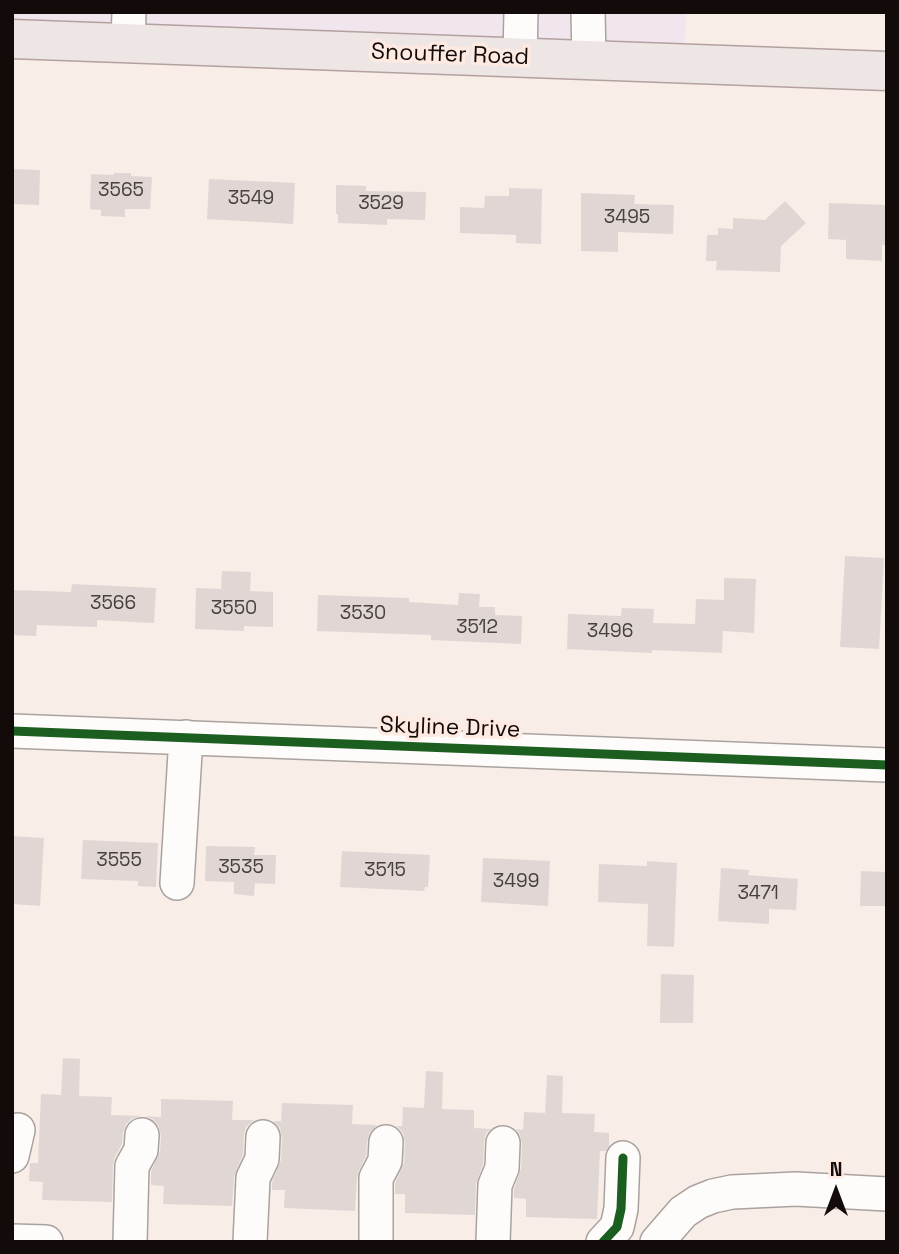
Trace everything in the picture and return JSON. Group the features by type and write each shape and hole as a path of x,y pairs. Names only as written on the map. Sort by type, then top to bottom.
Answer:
{"main road":[{"name":"Snouffer Road","path":"12,39 129,28 520,57 887,71"}],"street":[{"path":"520,57 522,12"},
{"path":"589,12 589,60"},
{"name":"Skyline Drive","path":"12,731 887,765"},
{"path":"177,883 186,737"},
{"path":"130,1242 132,1166 141,1150 142,1135"},
{"path":"250,1242 253,1178 262,1159 263,1137"},
{"path":"376,1242 376,1178 385,1161 386,1142"},
{"path":"493,1242 495,1185 502,1168 503,1143"},
{"path":"603,1242 617,1227 621,1209 623,1158"},
{"path":"657,1242 683,1212 698,1202 732,1192 796,1189 887,1194"},
{"path":"12,1241 46,1242"}],"shaded area":[{"path":"12,12 686,12 684,69 12,45"}],"building":[{"path":"12,169 40,170 39,205 12,204"},
{"path":"114,173 152,177 150,209 125,209 125,217 101,216 101,210 90,209 91,174"},
{"path":"209,179 295,183 293,224 207,219"},
{"path":"336,185 366,186 366,191 426,192 425,220 387,219 387,225 338,223"},
{"path":"509,188 542,189 541,244 516,243 516,235 460,233 460,207 484,208 485,196 509,196"},
{"path":"581,193 635,195 634,204 674,205 673,234 618,232 618,252 581,251"},
{"path":"785,201 806,223 781,246 780,272 716,270 717,261 706,261 707,235 718,235 718,228 733,229 733,218 765,220"},
{"path":"829,203 887,205 887,245 882,245 882,261 846,259 846,240 828,239"},
{"path":"845,556 884,558 879,649 840,647"},
{"path":"222,571 251,572 250,591 273,592 273,627 244,626 244,631 195,629 196,588 221,589"},
{"path":"724,578 756,579 754,633 723,631 722,653 567,649 568,614 621,616 622,608 654,609 653,623 695,624 696,599 724,600"},
{"path":"72,584 156,588 154,623 97,620 97,627 37,625 36,636 12,635 12,590 71,592"},
{"path":"459,593 480,594 479,607 495,607 495,615 522,616 521,644 431,640 431,635 317,631 318,595 409,598 409,602 458,605"},
{"path":"12,836 44,838 40,906 12,904"},
{"path":"83,840 158,843 156,887 138,886 138,881 81,879"},
{"path":"206,846 255,847 254,855 276,855 275,884 255,883 254,896 234,894 234,882 205,881"},
{"path":"342,851 430,855 428,887 425,887 424,891 340,887"},
{"path":"483,858 550,861 548,906 481,902"},
{"path":"647,861 677,863 674,947 647,946 648,904 598,902 599,864 647,866"},
{"path":"721,868 749,870 748,875 798,879 796,910 769,909 769,924 718,921"},
{"path":"861,871 887,872 887,906 860,906"},
{"path":"661,974 694,975 693,1023 660,1023"},
{"path":"63,1058 80,1059 79,1096 112,1097 111,1115 141,1116 126,1124 113,1166 112,1202 42,1200 43,1182 29,1181 30,1163 38,1163 41,1094 61,1095"},
{"path":"426,1071 443,1072 442,1109 474,1110 474,1128 491,1129 486,1133 483,1164 476,1184 475,1215 405,1213 405,1194 395,1194 395,1183 404,1163 405,1143 403,1133 397,1126 402,1126 403,1107 424,1108"},
{"path":"547,1075 563,1076 562,1113 595,1114 594,1132 609,1133 609,1146 606,1151 600,1151 597,1219 526,1217 526,1199 514,1198 514,1189 521,1169 522,1144 516,1129 523,1130 524,1112 545,1113"},
{"path":"161,1099 233,1101 232,1120 254,1120 246,1127 243,1154 234,1177 232,1206 163,1204 164,1186 151,1185 151,1171 160,1151 161,1136 153,1119 145,1116 161,1117"},
{"path":"282,1103 353,1105 352,1124 377,1125 370,1132 366,1156 359,1170 355,1211 284,1208 285,1190 272,1190 281,1160 282,1138 280,1128 273,1121 281,1121"}],"cycle path":[{"path":"12,731 887,765"},
{"path":"603,1242 617,1227 621,1209 623,1158"}]}
